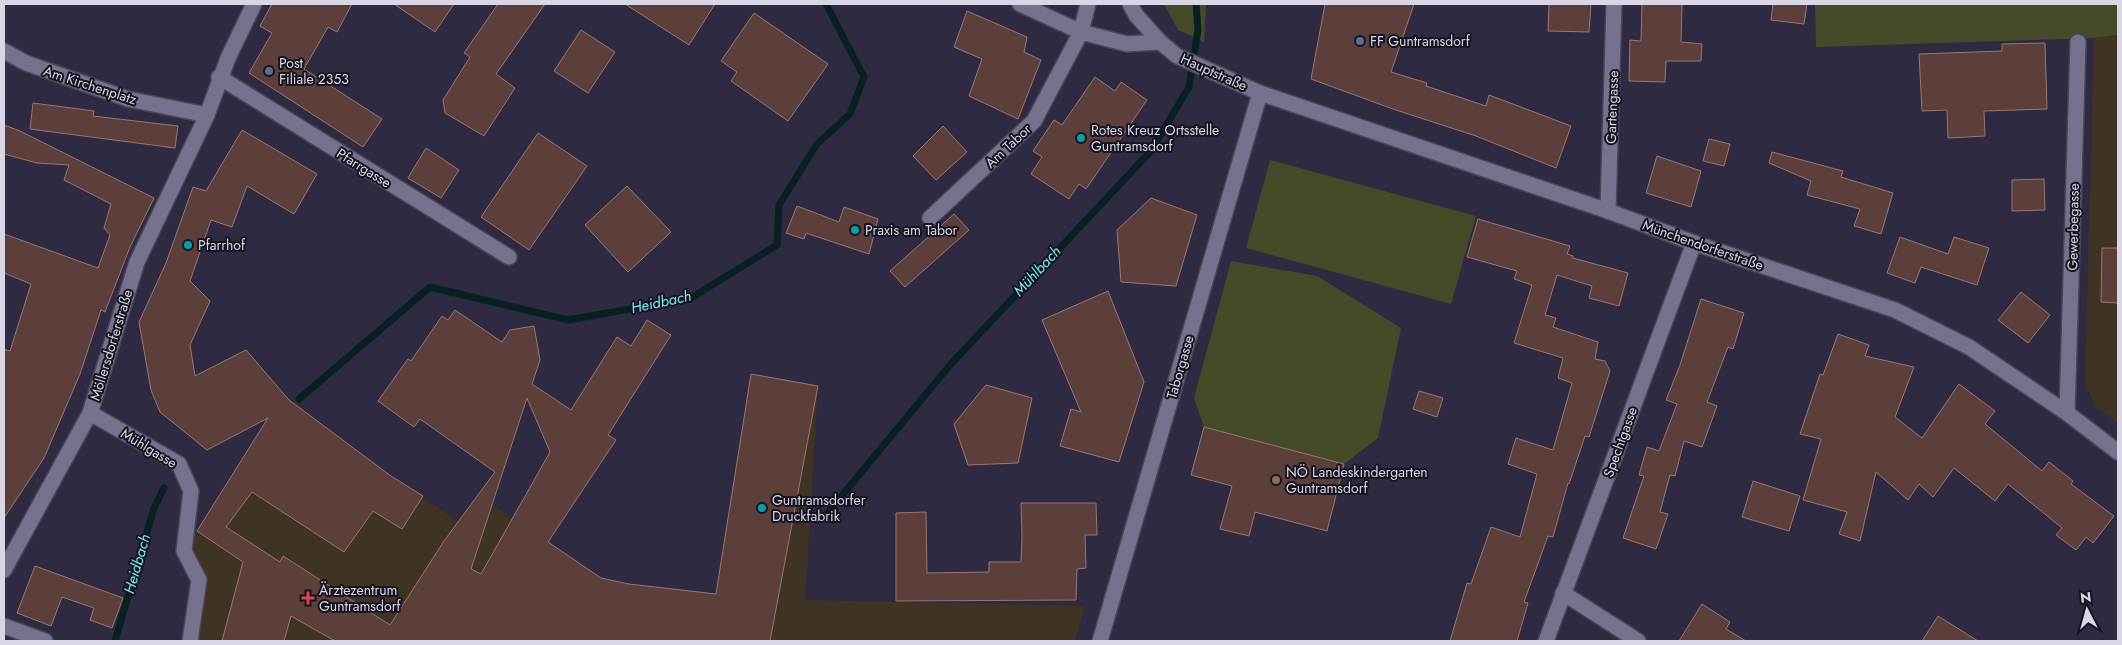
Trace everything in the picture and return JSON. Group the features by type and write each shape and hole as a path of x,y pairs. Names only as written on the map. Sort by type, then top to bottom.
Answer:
{"street":[{"path":"207,115 220,77 254,4"},
{"path":"1020,4 1081,32 1127,44 1160,42"},
{"name":"Am Tabor","path":"930,218 1034,121 1081,32 1088,4"},
{"name":"Hauptstraße","path":"1130,4 1136,15 1160,42 1177,56 1260,93"},
{"name":"Gartengasse","path":"1608,211 1614,4"},
{"name":"Gewerbegasse","path":"2067,413 2078,42"},
{"name":"Am Kirchenplatz","path":"4,51 26,63 128,99 207,115"},
{"name":"Pfarrgasse","path":"220,77 509,258"},
{"name":"Münchendorferstraße","path":"1260,93 1608,211 1694,243 1895,310 1969,347 2067,413 2118,452"},
{"name":"Taborgasse","path":"1100,641 1260,93"},
{"name":"Möllersdorferstraße","path":"4,570 90,413 137,262 207,115"},
{"name":"Spechtgasse","path":"1546,641 1694,243"},
{"name":"Mühlgasse","path":"90,413 179,464 190,491 184,551 199,580 190,641"},
{"path":"1563,593 1638,641"},
{"path":"4,626 45,641"}],"shaded area":[{"path":"2118,35 2118,423 2096,407 2085,385 2094,38"},
{"path":"751,374 818,386 805,600 1085,606 1075,641 190,641 199,580 184,551 289,400 391,476 458,521 478,495 601,578 629,584 716,594"}],"green space":[{"path":"1164,4 1206,4 1204,42 1178,30"},
{"path":"1815,4 2118,4 2118,35 2094,38 1816,47"},
{"path":"1270,160 1476,216 1451,304 1246,248"},
{"path":"1231,261 1317,276 1401,328 1378,438 1344,464 1204,427 1194,398"}],"building":[{"path":"272,4 352,4 337,32 328,27 304,69 382,119 363,147 249,73 272,33 260,26"},
{"path":"394,4 454,4 435,32"},
{"path":"498,4 545,4 496,74 515,88 484,136 445,113 443,100 470,57 464,53"},
{"path":"625,4 715,4 689,45"},
{"path":"1325,4 1414,4 1391,72 1427,83 1426,86 1486,106 1489,95 1571,126 1556,168 1476,136 1393,109 1311,79"},
{"path":"1549,4 1591,4 1589,32 1548,31"},
{"path":"1642,4 1682,4 1681,42 1702,44 1701,61 1666,61 1665,82 1629,81 1630,40 1641,41"},
{"path":"1773,4 1807,4 1804,24 1771,20"},
{"path":"967,11 1027,37 1024,52 1041,60 1018,119 969,96 982,59 954,47"},
{"path":"754,13 828,64 788,121 731,81 737,72 721,61"},
{"path":"581,30 615,52 588,93 554,71"},
{"path":"2045,43 2047,109 1984,111 1985,136 1948,138 1947,110 1922,111 1919,54 2002,51 2002,44"},
{"name":"Rotes Kreuz Ortsstelle Guntramsdorf","path":"1095,77 1115,91 1121,82 1147,100 1086,189 1079,184 1069,199 1031,174 1042,157 1033,151 1054,120 1062,125"},
{"path":"33,103 94,111 93,116 178,126 175,148 30,129"},
{"path":"4,125 20,131 154,198 130,247 105,312 101,310 80,374 44,458 4,518 4,349 10,351 31,284 4,273 4,234 98,268 110,235 104,228 111,204 64,180 69,165 37,163 4,154"},
{"path":"943,126 967,152 936,180 913,156"},
{"path":"242,130 317,174 294,214 247,186 232,227 211,220 190,281 210,301 190,345 195,376 246,350 289,400 391,476 423,496 402,529 373,511 344,552 252,492 226,527 280,562 283,556 390,625 444,541 495,472 420,419 414,427 378,401 408,359 411,361 442,316 448,320 455,310 502,342 510,330 534,326 540,360 532,384 571,410 617,337 631,346 647,320 671,335 608,435 616,440 548,542 601,578 629,584 716,594 751,374 818,386 770,641 335,641 291,616 284,641 222,641 243,562 197,531 268,418 207,450 160,412 151,390 139,322 166,263 193,187 206,191","holes":["527,398 550,452 481,574 471,569"]},
{"path":"538,133 587,166 529,250 481,217"},
{"path":"1709,139 1730,144 1724,166 1703,161"},
{"path":"426,148 459,170 441,198 408,178"},
{"path":"1772,152 1843,171 1841,177 1893,193 1881,234 1854,226 1860,209 1807,195 1811,181 1769,163"},
{"path":"1657,156 1701,171 1691,207 1646,193"},
{"path":"2044,179 2045,210 2012,211 2012,180"},
{"path":"627,186 671,232 628,272 585,225"},
{"path":"1151,198 1197,215 1176,286 1121,282 1117,230"},
{"path":"797,206 839,222 844,207 878,219 869,254 806,233 804,239 786,233"},
{"path":"954,214 969,230 905,287 890,271"},
{"path":"1478,219 1570,246 1567,254 1573,256 1573,258 1628,273 1619,306 1589,298 1592,286 1557,275 1545,315 1556,318 1553,327 1598,342 1595,359 1605,361 1610,371 1589,437 1585,436 1568,483 1553,537 1548,536 1524,602 1528,603 1517,641 1450,641 1467,583 1471,584 1491,527 1520,537 1537,474 1508,464 1516,438 1553,450 1572,383 1558,378 1563,358 1514,343 1532,285 1514,279 1517,271 1467,257"},
{"path":"1900,237 1948,254 1954,237 1989,248 1977,285 1921,267 1915,283 1887,273"},
{"path":"2102,248 2118,248 2118,303 2101,302"},
{"path":"1108,291 1144,382 1119,462 1060,446 1071,409 1081,412 1042,320"},
{"path":"2021,292 2050,315 2028,343 1998,320"},
{"path":"1701,299 1744,313 1733,349 1728,347 1707,402 1717,406 1702,447 1684,441 1675,476 1670,475 1660,512 1668,514 1656,549 1623,538 1644,476 1639,475 1647,447 1659,451 1677,404 1666,400 1680,365"},
{"path":"1838,334 1869,345 1865,356 1914,367 1895,417 1922,438 1959,384 1995,411 1985,424 2042,471 2049,462 2073,481 2071,484 2114,516 2093,543 2086,537 2076,550 2056,535 2062,528 2008,484 1995,501 1954,468 1933,497 1919,484 1908,500 1876,472 1860,541 1839,534 1847,512 1803,500 1821,439 1800,434 1820,374 1823,375"},
{"path":"986,385 1032,398 1018,463 968,465 954,424"},
{"path":"1419,391 1443,398 1437,417 1413,409"},
{"name":"NÖ Landeskindergarten Guntramsdorf","path":"1204,427 1344,464 1327,531 1255,512 1249,536 1220,529 1232,486 1191,475"},
{"path":"1753,481 1800,496 1789,531 1742,517"},
{"path":"1021,503 1096,503 1097,535 1085,535 1086,568 1077,569 1076,600 896,601 896,513 926,512 927,573 989,572 989,562 1021,562"},
{"path":"35,566 123,598 112,628 90,620 94,608 62,597 51,626 17,613"},
{"path":"1702,604 1730,622 1726,629 1746,641 1679,641"},
{"path":"1938,616 1978,641 1922,641"}],"waterway":[{"name":"Heidbach","path":"299,399 430,287 568,320 691,298 777,245 779,205 817,144 850,114 864,77 826,4"},
{"name":"Mühlbach","path":"825,516 950,365 1151,151 1189,87 1198,30 1196,4"},
{"name":"Heidbach","path":"115,641 154,508 164,488"}],"place":[{"name":"FF Guntramsdorf","path":"1360,41"},
{"name":"Post Filiale 2353","path":"269,71"},
{"name":"Rotes Kreuz Ortsstelle Guntramsdorf","path":"1081,138"},
{"name":"Praxis am Tabor","path":"855,230"},
{"name":"Pfarrhof","path":"188,245"},
{"name":"NÖ Landeskindergarten Guntramsdorf","path":"1276,480"},
{"name":"Guntramsdorfer Druckfabrik","path":"762,508"},
{"name":"Ärztezentrum Guntramsdorf","path":"308,598"}]}
